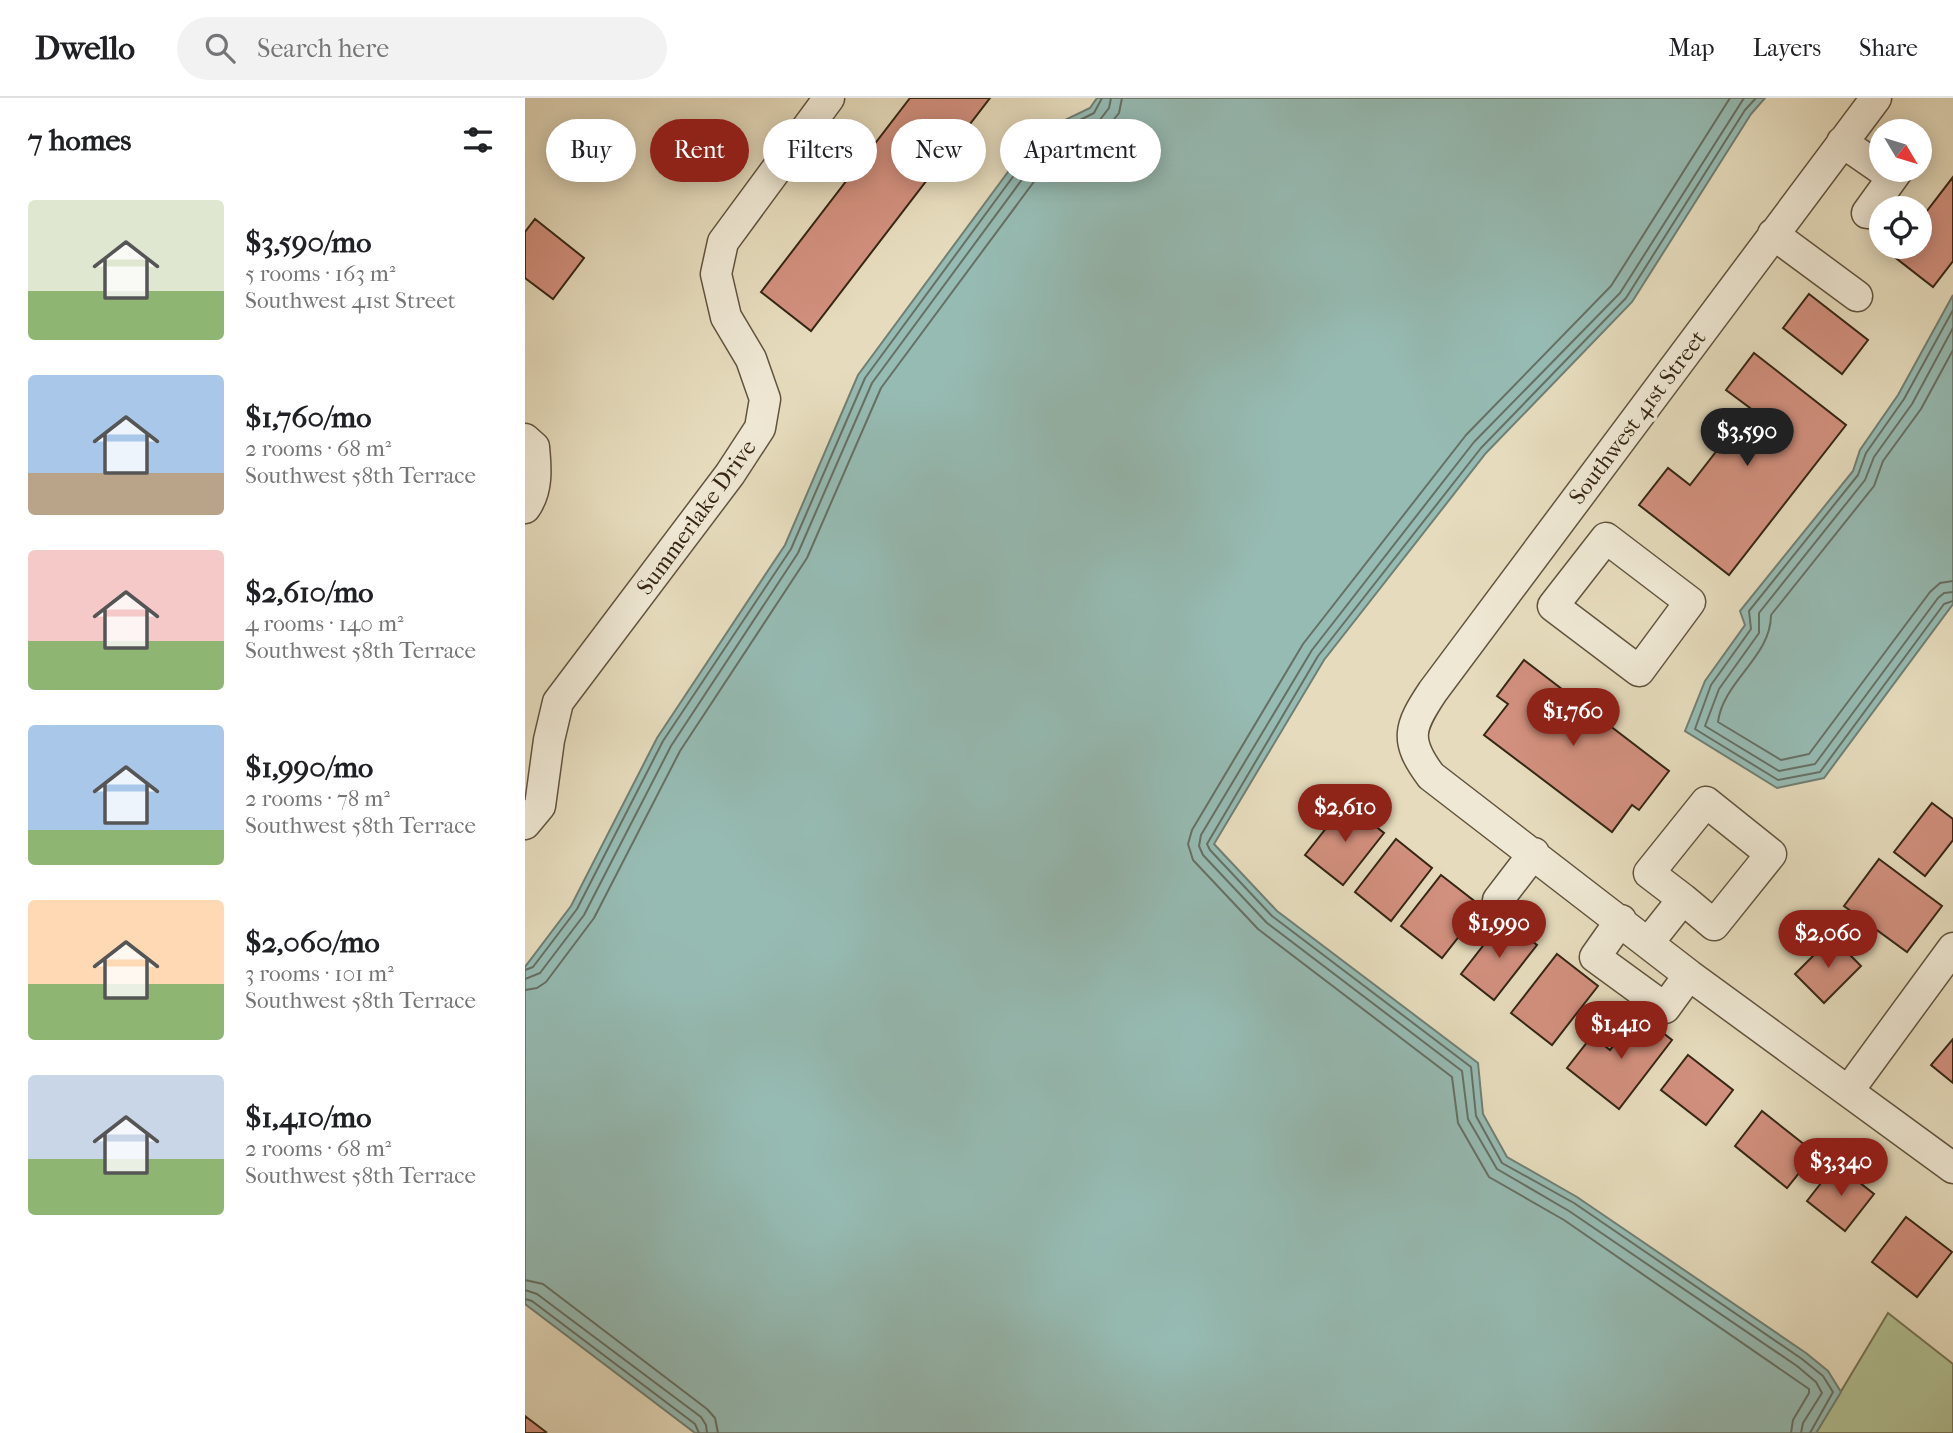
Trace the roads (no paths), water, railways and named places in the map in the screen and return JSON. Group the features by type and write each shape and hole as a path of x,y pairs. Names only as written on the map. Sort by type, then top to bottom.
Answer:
{"street":[{"name":"Summerlake Drive","path":"525,824 540,806 549,740 558,702 730,474 760,428 765,399 751,359 726,317 716,274 723,242 829,98"},
{"name":"Southwest 41st Street","path":"1534,853 1431,776 1418,759 1411,742 1413,724 1542,543 1876,98"},
{"path":"1842,142 1869,159"},
{"path":"1867,213 1883,182"},
{"path":"1773,234 1857,296"},
{"path":"525,439 534,447 536,473 531,499 525,508"},
{"path":"1606,537 1691,602 1639,671 1553,606 1580,571 1606,537"},
{"path":"1542,543 1580,571"},
{"path":"1499,900 1534,853 1689,975 1953,1168"},
{"path":"1649,942 1683,900"},
{"path":"1621,920 1595,957 1665,1008 1689,975"},
{"path":"1849,1090 1953,948"}],"water":[{"path":"1097,98 1765,98 1751,114 1632,302 1486,453 1324,660 1214,844 1277,911 1478,1063 1483,1114 1507,1157 1577,1197 1806,1353 1828,1371 1841,1392 1816,1433 695,1433 525,1304 525,967 571,906 657,738 785,545 858,375 1001,182 1161,182 1161,119 1067,119 1090,108"},
{"path":"1953,295 1953,604 1824,778 1777,788 1685,731 1705,681 1745,625 1740,611 1853,471 1860,450 1898,395"}]}
